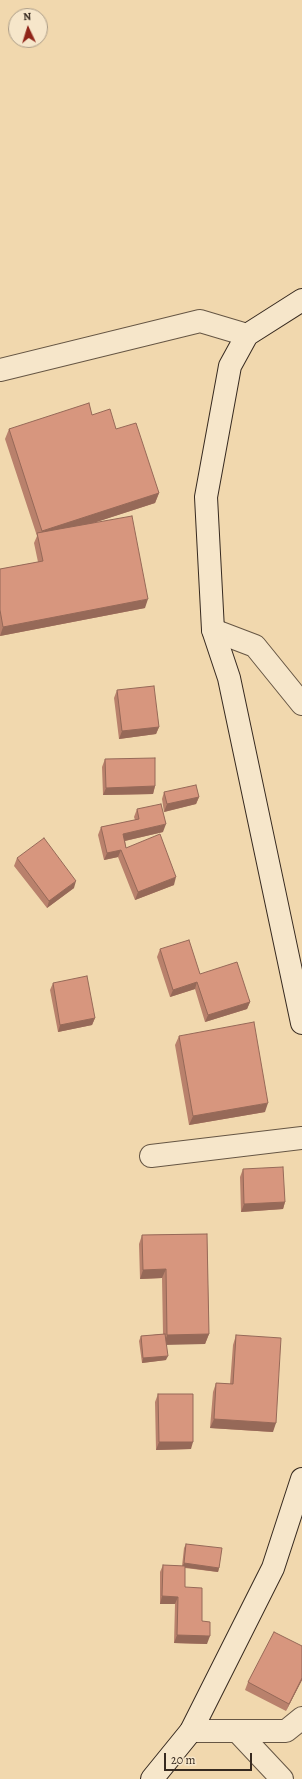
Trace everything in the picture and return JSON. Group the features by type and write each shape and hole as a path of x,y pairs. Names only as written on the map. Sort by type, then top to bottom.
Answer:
{"main road":[{"path":"302,300 247,335 230,366 206,497 213,630 228,678 302,1022"},
{"path":"0,370 200,321 247,335"},
{"path":"213,630 255,646 302,704"},
{"path":"151,1156 302,1138"},
{"path":"152,1779 190,1730 273,1568 302,1479"},
{"path":"190,1730 286,1731 302,1718"},
{"path":"237,1731 282,1779"}],"building":[{"path":"89,403 92,415 110,409 116,429 136,423 159,493 42,531 9,429"},
{"path":"132,516 148,599 3,627 0,610 0,569 43,561 37,533"},
{"path":"154,686 159,727 122,731 117,690"},
{"path":"155,758 155,786 106,788 105,759"},
{"path":"196,785 199,797 167,804 164,792"},
{"path":"161,804 166,824 123,834 126,848 160,834 176,877 138,892 121,850 107,853 101,827 139,819 137,809"},
{"path":"44,838 76,881 49,901 17,858"},
{"path":"189,940 200,974 237,962 250,1002 208,1015 197,982 173,990 160,949"},
{"path":"87,976 95,1018 60,1025 53,983"},
{"path":"254,1022 268,1103 193,1116 179,1036"},
{"path":"283,1167 285,1202 244,1204 243,1169"},
{"path":"207,1234 209,1334 167,1335 166,1269 143,1270 142,1235"},
{"path":"165,1334 168,1356 143,1358 141,1336"},
{"path":"236,1335 281,1338 276,1423 214,1419 216,1383 233,1384"},
{"path":"158,1394 193,1394 193,1442 159,1442"},
{"path":"186,1544 222,1548 219,1568 184,1563"},
{"path":"163,1565 185,1566 185,1587 202,1588 202,1621 210,1622 210,1636 177,1635 178,1597 162,1596"},
{"path":"274,1632 302,1646 302,1678 289,1704 248,1682"}]}
